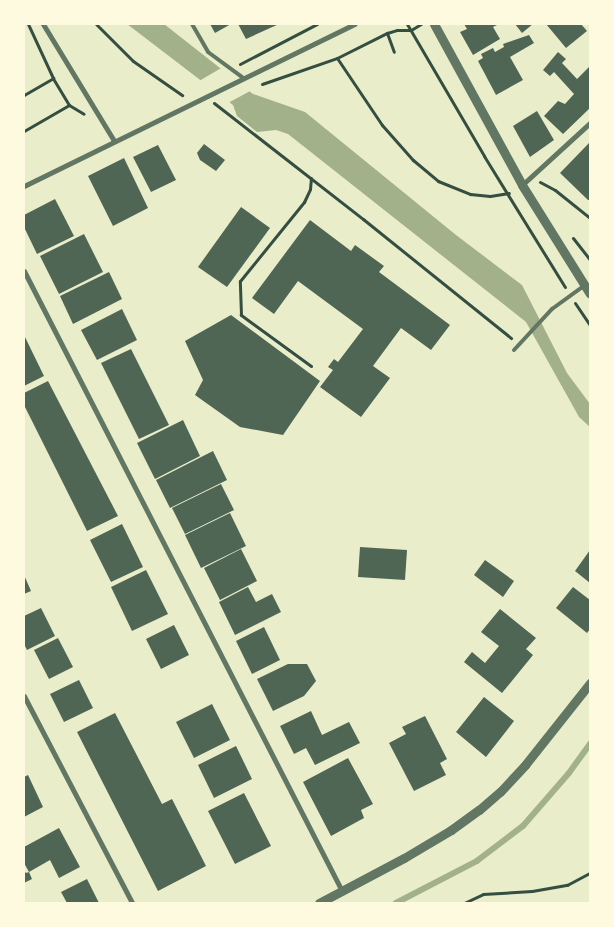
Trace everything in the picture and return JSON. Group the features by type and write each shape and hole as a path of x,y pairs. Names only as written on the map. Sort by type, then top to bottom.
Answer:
{"street":[{"path":"42,24 114,141"},
{"path":"24,186 240,78 354,24"},
{"path":"434,24 522,185 587,284 590,294"},
{"path":"522,185 532,178 590,123"},
{"path":"24,271 342,891"},
{"path":"319,903 404,858 451,830 479,810 500,792 525,765 590,683"},
{"path":"24,696 132,903"}],"lane":[{"path":"192,24 208,52 232,68 240,78"},
{"path":"514,350 552,309 587,284"}],"path":[{"path":"24,131 69,105 53,78 28,24"},
{"path":"96,24 133,61 184,97"},
{"path":"232,68 317,24"},
{"path":"407,24 484,156 590,325"},
{"path":"258,85 337,58 387,33 397,30 411,30 422,24"},
{"path":"387,33 394,52"},
{"path":"337,58 382,125 413,160 438,181 470,194 490,196 508,193 522,185"},
{"path":"24,94 53,78"},
{"path":"211,93 218,108 311,178 518,344"},
{"path":"311,178 310,189 304,202 240,281 241,315 311,366"},
{"path":"532,178 555,190 590,218"},
{"path":"464,903 483,894 532,891 567,885 590,872"}],"shaded area":[{"path":"127,24 164,24 253,94 305,112 456,235 522,285 567,373 590,404 590,427 579,417 526,322 288,134 276,130 257,132 237,116 233,105"}],"pier":[{"path":"223,67 252,90 228,103 199,81"}],"building":[{"path":"210,24 231,24 215,33"},
{"path":"238,24 279,24 246,39"},
{"path":"464,24 499,24 493,27 500,39 473,55 460,32 467,29"},
{"path":"515,24 533,24 522,33"},
{"path":"546,24 581,24 587,31 566,48"},
{"path":"529,35 534,43 510,57 523,80 496,95 478,61 483,58 481,54 493,48 495,52 504,47 503,44"},
{"path":"558,52 566,59 562,63 577,79 590,66 590,108 563,134 544,116 558,101 565,104 574,94 554,72 550,76 543,70"},
{"path":"537,111 554,140 530,157 513,126"},
{"path":"590,142 590,200 588,200 560,173"},
{"path":"204,144 225,160 216,171 200,160 197,153"},
{"path":"158,145 176,180 151,192 133,157"},
{"path":"124,158 148,208 113,226 88,176"},
{"path":"55,199 74,236 37,254 24,227 24,215"},
{"path":"241,207 270,228 227,287 198,267"},
{"path":"310,220 351,251 355,245 384,266 379,272 450,325 431,350 401,328 373,366 390,378 361,417 320,387 333,370 328,367 334,359 338,362 363,329 298,281 274,314 252,298"},
{"path":"84,234 103,272 59,294 40,256"},
{"path":"109,272 122,299 73,324 60,296"},
{"path":"122,309 137,340 97,360 81,330"},
{"path":"231,315 320,381 283,435 240,427 195,395 203,380 185,341"},
{"path":"24,335 44,376 24,386"},
{"path":"131,349 169,425 139,439 101,363"},
{"path":"48,381 118,516 87,531 24,405 24,393"},
{"path":"183,420 200,456 155,479 137,443"},
{"path":"213,451 227,480 170,508 156,480"},
{"path":"221,484 234,510 185,534 172,508"},
{"path":"230,513 246,546 201,568 185,535"},
{"path":"122,524 143,567 111,582 90,540"},
{"path":"360,547 407,550 405,580 358,577"},
{"path":"241,549 257,581 220,600 204,568"},
{"path":"590,550 590,583 575,571"},
{"path":"485,560 514,581 503,597 474,575"},
{"path":"146,570 168,614 132,631 111,587"},
{"path":"24,575 31,591 24,594"},
{"path":"248,587 256,602 272,594 281,612 235,635 219,602"},
{"path":"573,587 590,600 590,629 587,633 556,608"},
{"path":"41,608 55,636 27,650 24,644 24,616"},
{"path":"500,609 536,638 526,649 533,655 502,693 464,662 472,652 485,663 499,646 481,632"},
{"path":"174,625 189,655 161,669 146,639"},
{"path":"264,627 280,660 252,674 236,641"},
{"path":"58,638 73,667 49,679 34,650"},
{"path":"288,664 307,664 316,681 304,696 273,711 257,679"},
{"path":"79,680 93,708 64,722 50,694"},
{"path":"484,697 514,721 486,757 456,732"},
{"path":"212,704 230,740 194,758 176,722"},
{"path":"311,711 322,735 349,722 360,743 315,765 306,748 294,754 280,726"},
{"path":"115,713 162,804 172,799 206,866 158,891 77,732"},
{"path":"425,716 447,759 440,763 446,775 414,791 389,743 406,734 402,727"},
{"path":"236,746 252,779 214,798 198,765"},
{"path":"348,758 373,804 361,810 364,818 331,836 303,782"},
{"path":"28,775 43,807 24,817 24,777"},
{"path":"244,793 271,846 235,864 208,811"},
{"path":"59,828 80,867 59,878 50,860 29,872 24,863 24,847"},
{"path":"24,871 26,873 29,872 32,879 24,883"},
{"path":"87,879 99,903 67,903 61,892"}],"waterway":[{"path":"396,903 477,861 523,826 569,773 590,744"}]}
